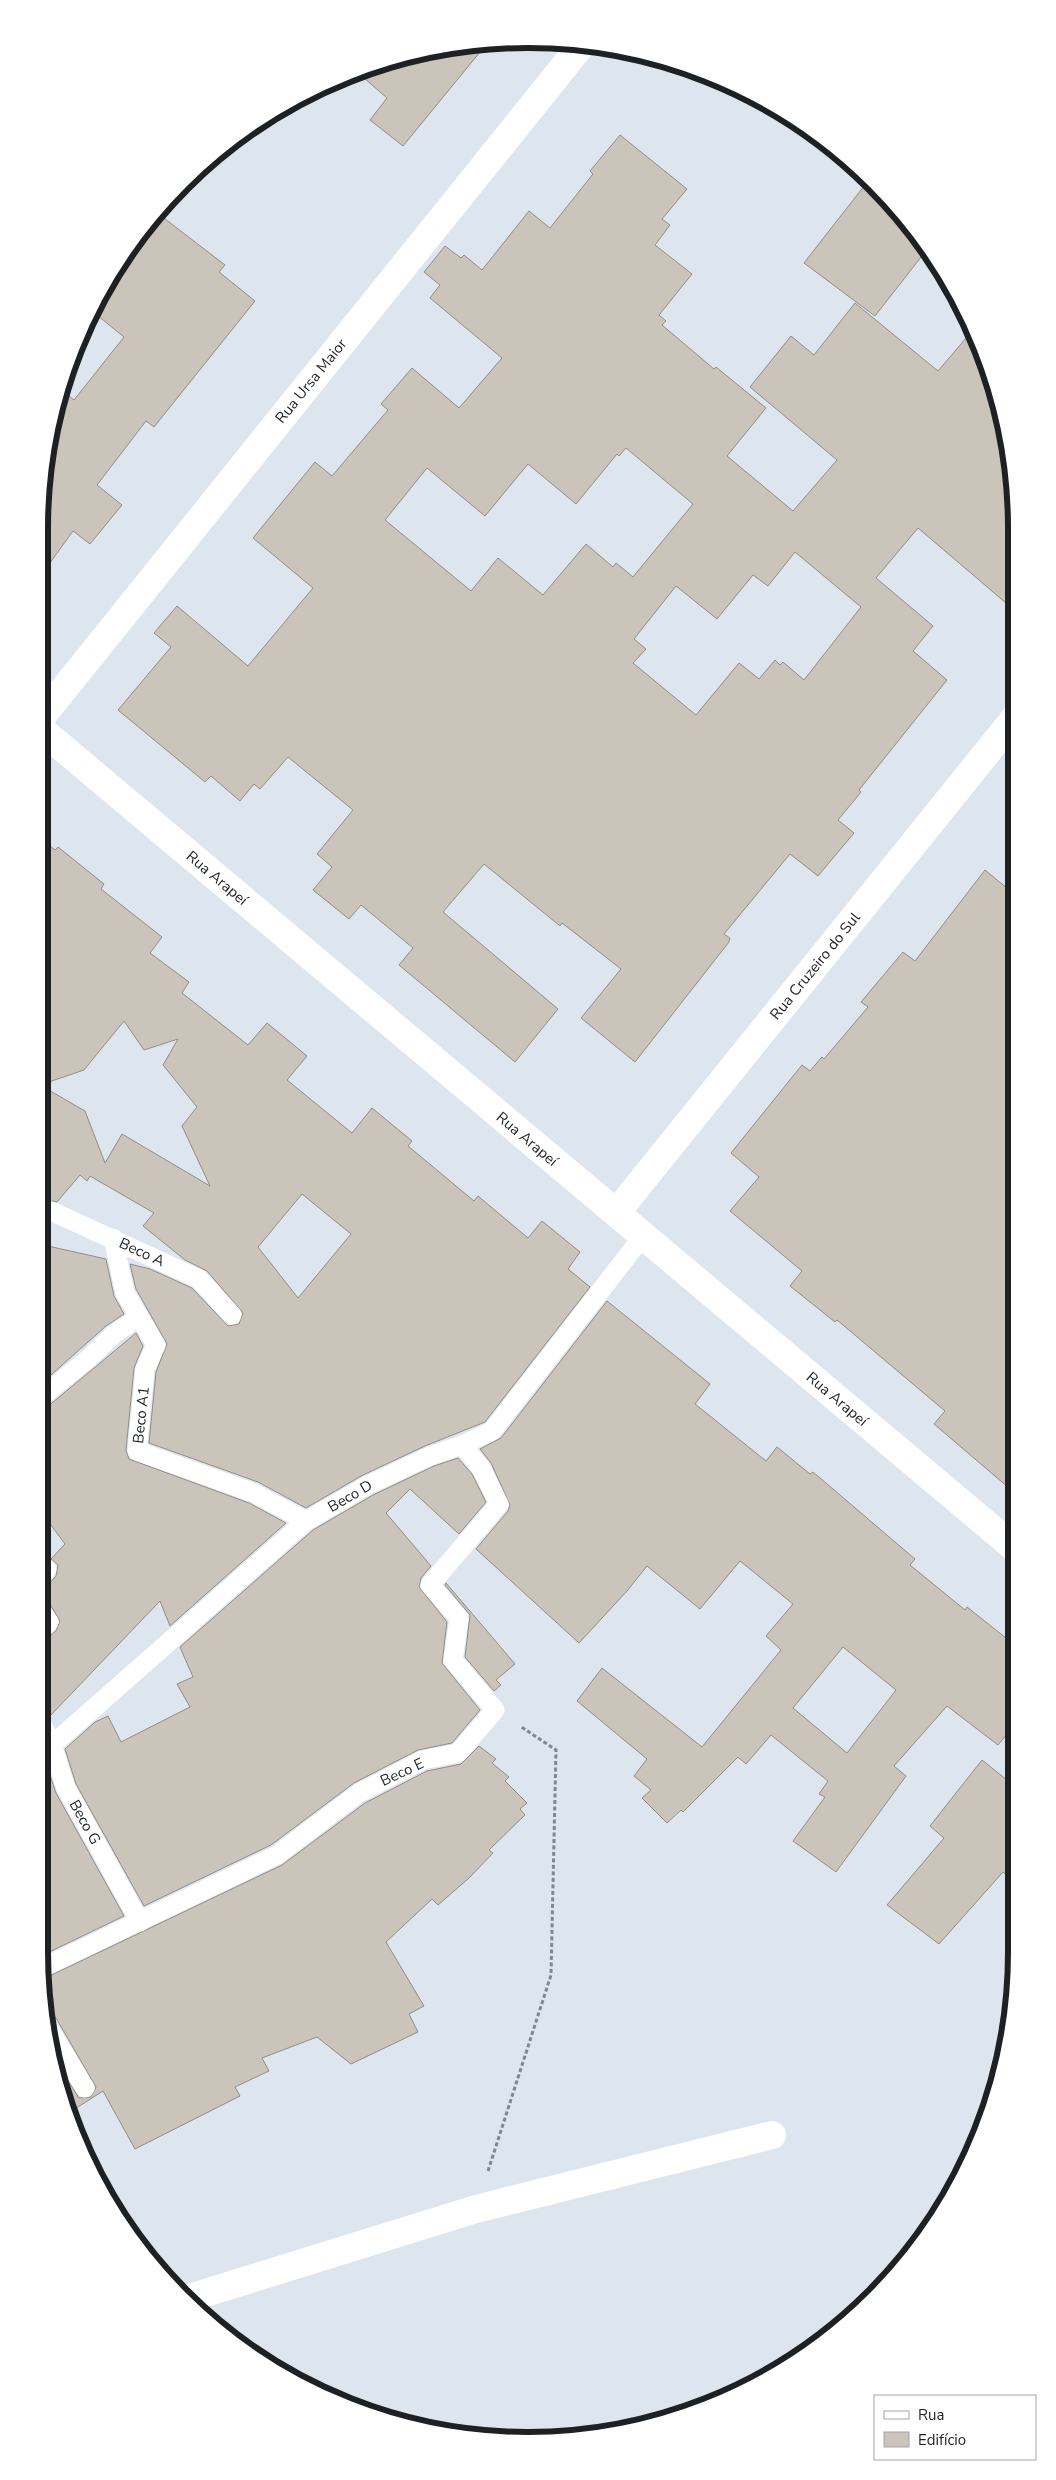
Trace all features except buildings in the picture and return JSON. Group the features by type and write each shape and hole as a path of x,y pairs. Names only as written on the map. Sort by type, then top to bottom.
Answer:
{"street":[{"name":"Rua Ursa Maior","path":"48,709 577,51"},
{"name":"Rua Cruzeiro do Sul","path":"616,1213 1008,726"},
{"name":"Rua Arapeí","path":"48,736 1008,1542"},
{"path":"193,2297 476,2209 772,2135"}],"lane":[{"name":"Beco A","path":"48,1211 113,1238 198,1279 232,1315"},
{"name":"Beco D","path":"48,1745 306,1521 368,1485 430,1456 462,1445 492,1431 643,1236"},
{"name":"Beco A1","path":"113,1238 125,1293 156,1345 146,1369 137,1451 254,1493 306,1521"},
{"path":"48,1392 114,1334 139,1316"},
{"path":"462,1445 481,1468 499,1504 430,1585 459,1618 453,1660 495,1710"},
{"name":"Beco E","path":"48,1966 277,1855 359,1793 423,1760 458,1753 495,1710"},
{"name":"Beco G","path":"48,1754 140,1922"},
{"path":"56,2041 85,2088"}],"path":[{"path":"476,2209 551,1975 556,1750 495,1710"}]}
